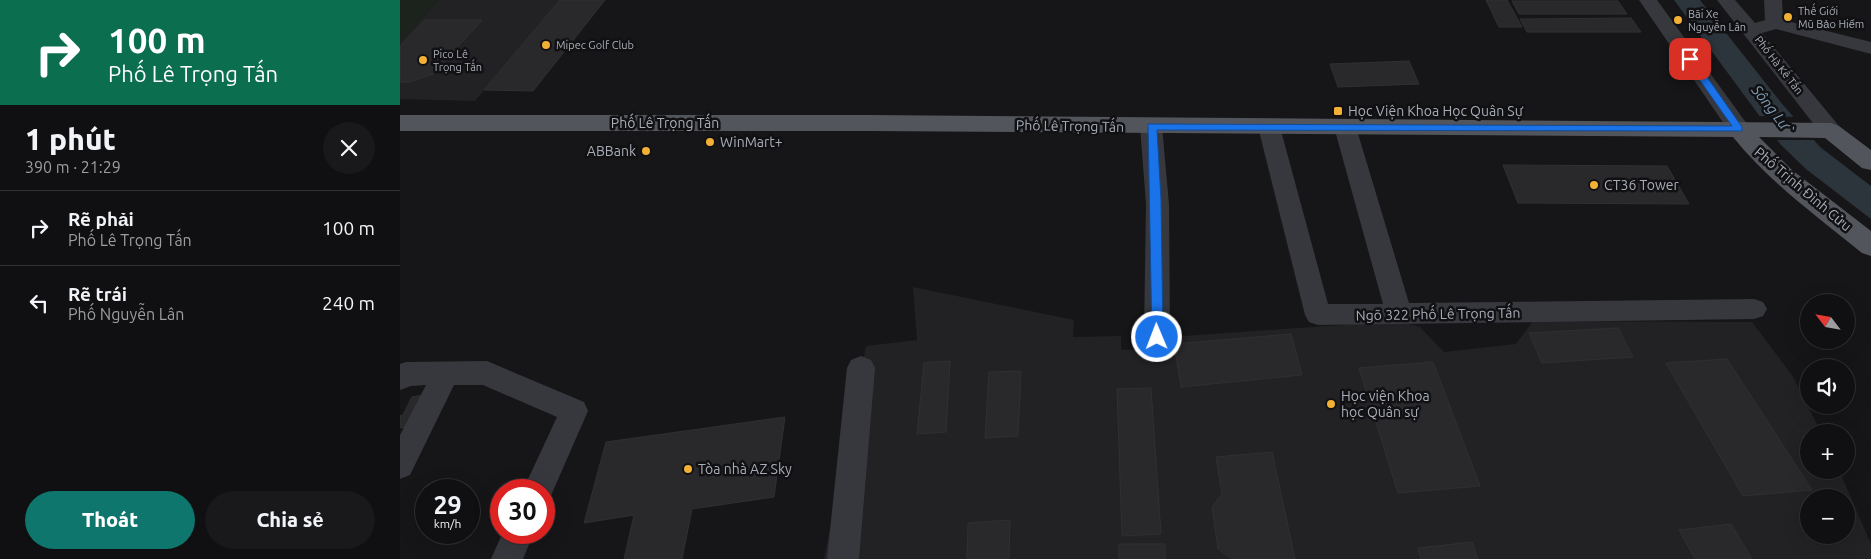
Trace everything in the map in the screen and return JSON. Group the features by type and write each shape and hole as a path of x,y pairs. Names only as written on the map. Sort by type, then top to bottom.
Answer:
{"main road":[{"name":"Phố Lê Trọng Tấn","path":"400,123 870,123 1823,130"},
{"name":"Phố Trịnh Đình Cửu","path":"1748,129 1750,143 1772,164 1871,246"},
{"path":"1823,130 1871,162"}],"street":[{"path":"1648,0 1748,129"},
{"name":"Phố Hà Kế Tấn","path":"1726,0 1752,30 1823,130"},
{"path":"1773,0 1772,11 1776,23"},
{"path":"1752,30 1776,23 1871,48"},
{"path":"1151,126 1154,144 1156,200 1157,337"},
{"name":"Ngõ 322 Phố Lê Trọng Tấn","path":"1269,127 1318,315 1754,309"},
{"path":"1344,127 1399,314"},
{"path":"843,559 861,368"},
{"path":"400,465 446,373"},
{"path":"400,378 406,374 487,373 501,381 574,411 543,479"},
{"path":"507,559 514,544"}],"shaded area":[{"path":"400,0 439,0 400,41"},
{"path":"439,0 560,0 475,101 400,99 400,41"},
{"name":"Học viện Khoa học Quân sự","path":"913,287 1074,320 1073,337 1121,336 1121,350 1170,347 1170,337 1399,321 1420,327 1444,352 1516,344 1533,321 1752,322 1792,375 1800,391 1800,414 1812,414 1817,424 1800,424 1800,479 1843,479 1847,489 1800,489 1800,544 1855,544 1855,507 1871,544 1871,559 824,559 866,346 917,340"}],"water":[{"name":"Sông Lừ","path":"1674,0 1700,0 1783,105 1820,147 1871,186 1871,219 1806,169 1781,145"}],"pier":[{"path":"1757,116 1797,117 1818,140 1774,140"}],"building":[{"name":"Mipec Golf Club","path":"560,0 605,0 533,91 484,90"},
{"path":"1486,0 1507,0 1522,27 1499,27"},
{"path":"1512,1 1618,1 1627,14 1519,14"},
{"path":"1631,18 1641,32 1527,32 1520,19"},
{"name":"Pico Lê Trọng Tấn","path":"425,20 482,20 433,74 410,82 400,82 400,46"},
{"path":"1409,61 1419,84 1338,87 1330,64"},
{"name":"CT36 Tower","path":"1503,165 1667,166 1689,204 1518,203"},
{"path":"1618,328 1633,357 1542,363 1529,333"},
{"path":"1291,334 1302,375 1181,387 1174,344"},
{"path":"1727,359 1800,472 1800,479 1805,479 1811,489 1743,496 1666,363"},
{"path":"950,361 946,432 917,434 924,363"},
{"path":"1433,362 1480,486 1398,493 1359,368"},
{"path":"1021,371 1018,436 985,438 989,372"},
{"path":"1151,388 1161,534 1122,536 1117,389"},
{"path":"423,395 407,427 400,428 400,416 403,415 412,397"},
{"name":"Tòa nhà AZ Sky","path":"785,417 774,497 692,509 682,559 624,559 634,515 584,523 606,442"},
{"path":"1272,452 1295,559 1232,559 1218,549 1212,507 1222,494 1216,457"},
{"path":"1010,520 1009,559 967,559 968,523"},
{"path":"1731,524 1752,559 1695,559 1679,530"},
{"path":"1472,542 1478,559 1421,559 1418,548"},
{"path":"1119,544 1165,544 1165,559 1119,559"}],"place":[{"name":"Thế Giới Mũ Bảo Hiểm","path":"1788,17"},
{"name":"Bãi Xe Nguyễn Lân","path":"1678,20"},
{"name":"Mipec Golf Club","path":"546,45"},
{"name":"Pico Lê Trọng Tấn","path":"423,60"},
{"name":"Học Viện Khoa Học Quân Sự","path":"1338,111"},
{"name":"WinMart+","path":"710,142"},
{"name":"ABBank","path":"646,151"},
{"name":"CT36 Tower","path":"1594,185"},
{"name":"Học viện Khoa học Quân sự","path":"1331,404"},
{"name":"Tòa nhà AZ Sky","path":"688,469"}],"route":[{"path":"1157,337 1156,200 1154,144 1151,126 1662,129 1712,127 1739,129 1690,59"}]}
